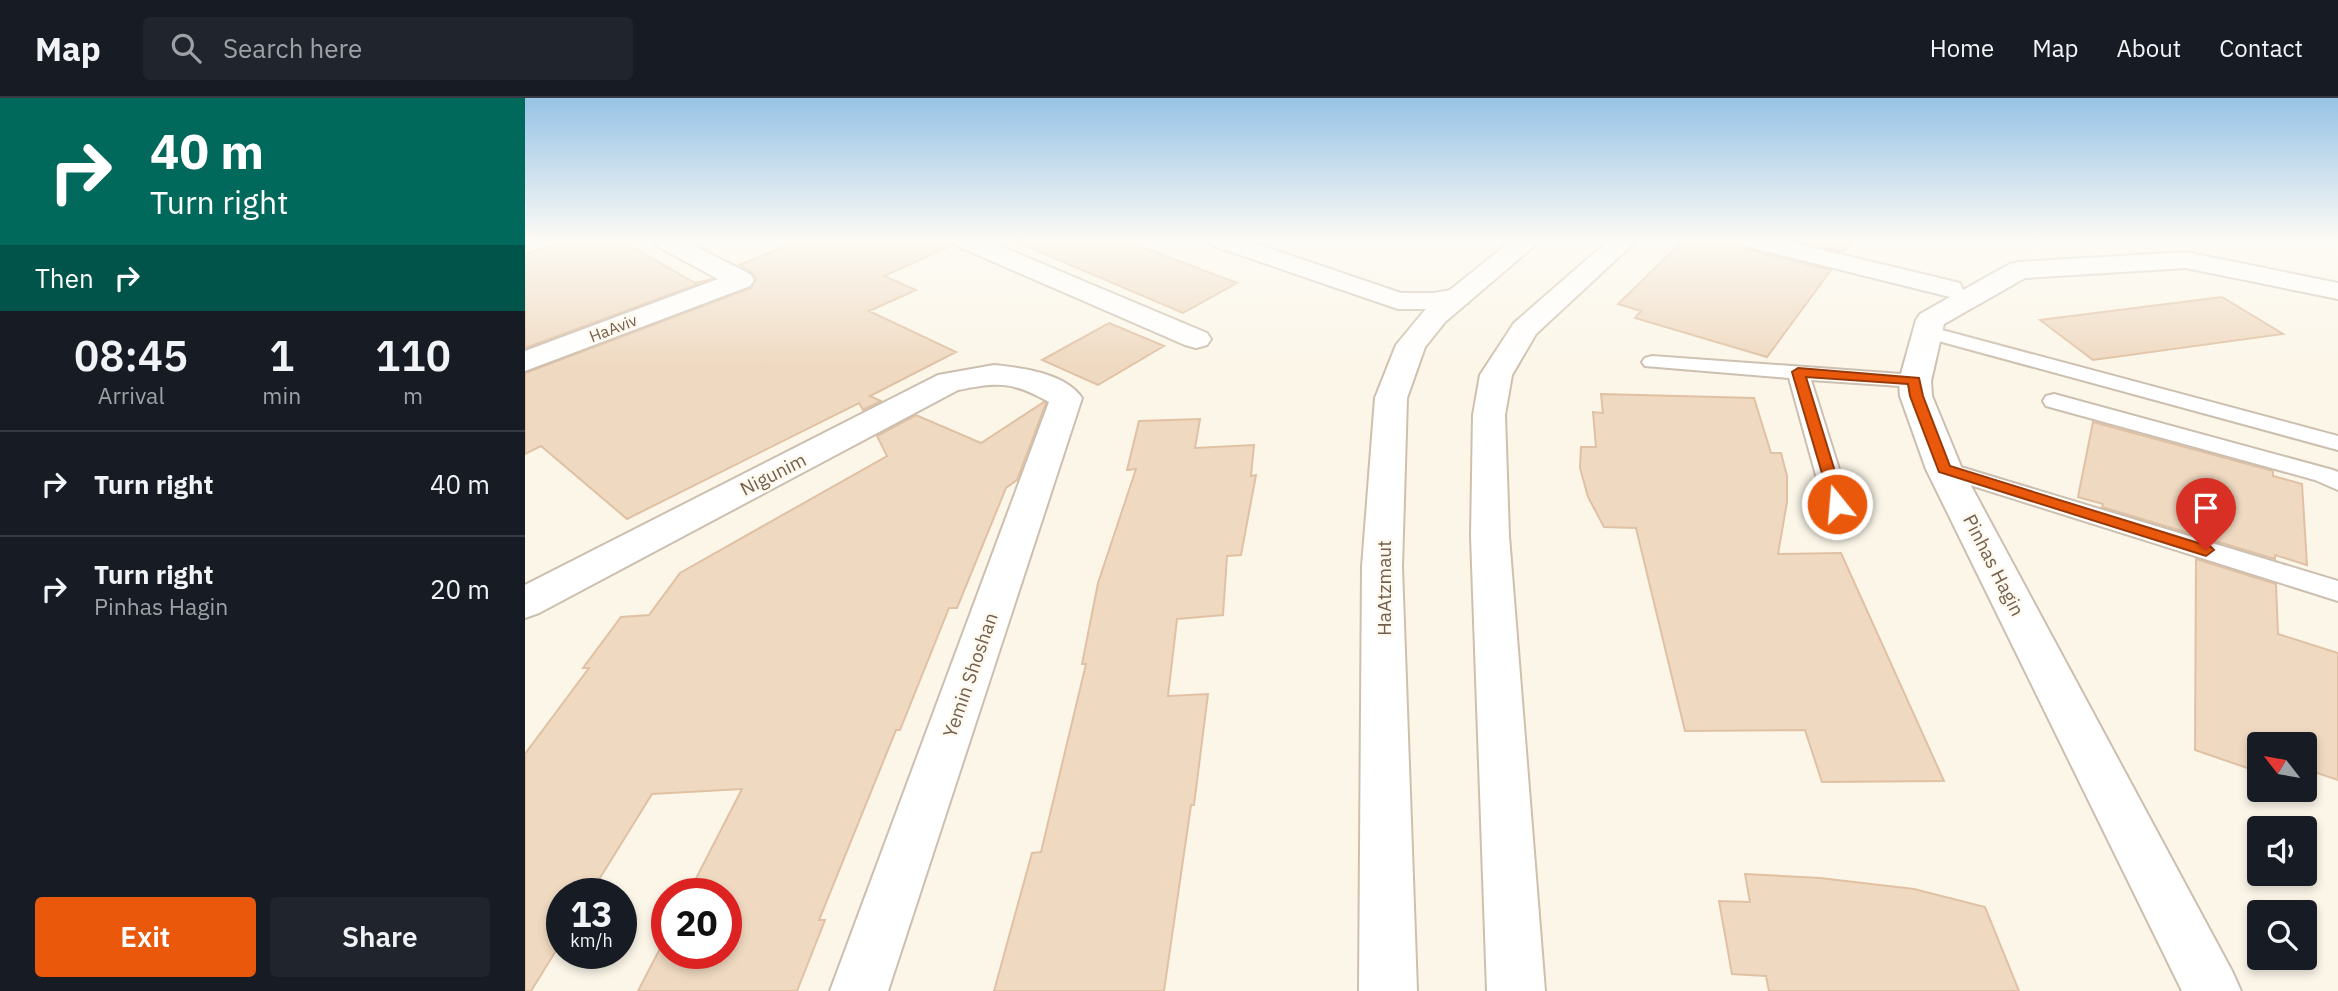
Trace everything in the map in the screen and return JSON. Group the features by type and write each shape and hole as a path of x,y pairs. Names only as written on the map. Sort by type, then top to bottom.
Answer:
{"street":[{"name":"HaAviv","path":"525,362 733,283"},
{"path":"1064,283 1196,339"},
{"path":"1342,283 1398,301 1433,301 1458,297"},
{"name":"HaAtzmaut","path":"1388,991 1382,567 1391,398 1411,345 1436,316 1476,283"},
{"path":"1516,991 1490,536 1489,415 1496,374 1524,329 1576,283"},
{"path":"1924,283 1950,289"},
{"path":"1927,332 1930,320 1996,283"},
{"path":"2297,283 2338,291"},
{"path":"1360,289 1391,307 1419,336"},
{"name":"Pinhas Hagin","path":"1927,332 1915,380 1916,396 1944,469 2212,991"},
{"name":"Nigunim","path":"525,603 949,382 994,374 1029,378"},
{"name":"Yemin Shoshan","path":"859,991 1066,398 1029,378"}],"lane":[{"path":"1927,332 2338,443"},
{"path":"1652,362 1915,380"},
{"path":"1798,372 1837,504"},
{"path":"2054,401 2324,475 2338,482"},
{"path":"1944,469 2338,591"}],"building":[{"path":"525,283 702,283 525,348"},
{"path":"754,283 899,283 916,290 869,311 956,352 870,396 881,401 863,410 859,403 627,519 541,446 525,454 525,373 751,288"},
{"path":"1112,283 1237,283 1183,313"},
{"path":"1640,283 1822,283 1767,357 1635,318 1641,311 1618,304"},
{"path":"2222,297 2283,334 2093,360 2040,320"},
{"path":"1109,323 1164,346 1098,385 1042,360"},
{"path":"1601,394 1754,398 1771,453 1781,453 1787,476 1787,502 1778,554 1841,553 1944,781 1822,782 1805,730 1685,731 1636,528 1604,527 1588,497 1580,468 1581,447 1596,447 1593,412 1603,413"},
{"path":"1046,403 1017,480 1006,488 957,608 949,608 900,730 896,730 819,920 825,920 797,991 638,991 651,966 651,969 742,969 742,878 696,878 742,789 652,794 600,878 546,878 546,967 531,991 525,991 525,754 589,668 583,668 621,617 649,615 680,573 887,456 877,436 916,415 981,443"},
{"path":"1200,419 1195,448 1254,445 1251,476 1256,475 1241,555 1227,556 1223,615 1177,619 1168,696 1208,694 1194,805 1191,805 1164,991 994,991 1032,853 1041,852 1086,664 1082,664 1098,583 1136,469 1127,470 1139,421"},
{"path":"2093,422 2273,471 2273,476 2302,484 2307,565 2275,555 2275,559 2102,507 2103,504 2078,497"},
{"path":"2196,559 2276,584 2278,634 2338,653 2338,780 2317,773 2317,732 2247,732 2247,768 2195,750"},
{"path":"1745,874 1820,878 1914,889 1985,907 2019,991 1769,991 1766,976 1732,974 1719,901 1750,902"}],"route":[{"path":"1837,504 1798,372 1915,380 1916,396 1944,469 2206,550"}]}
